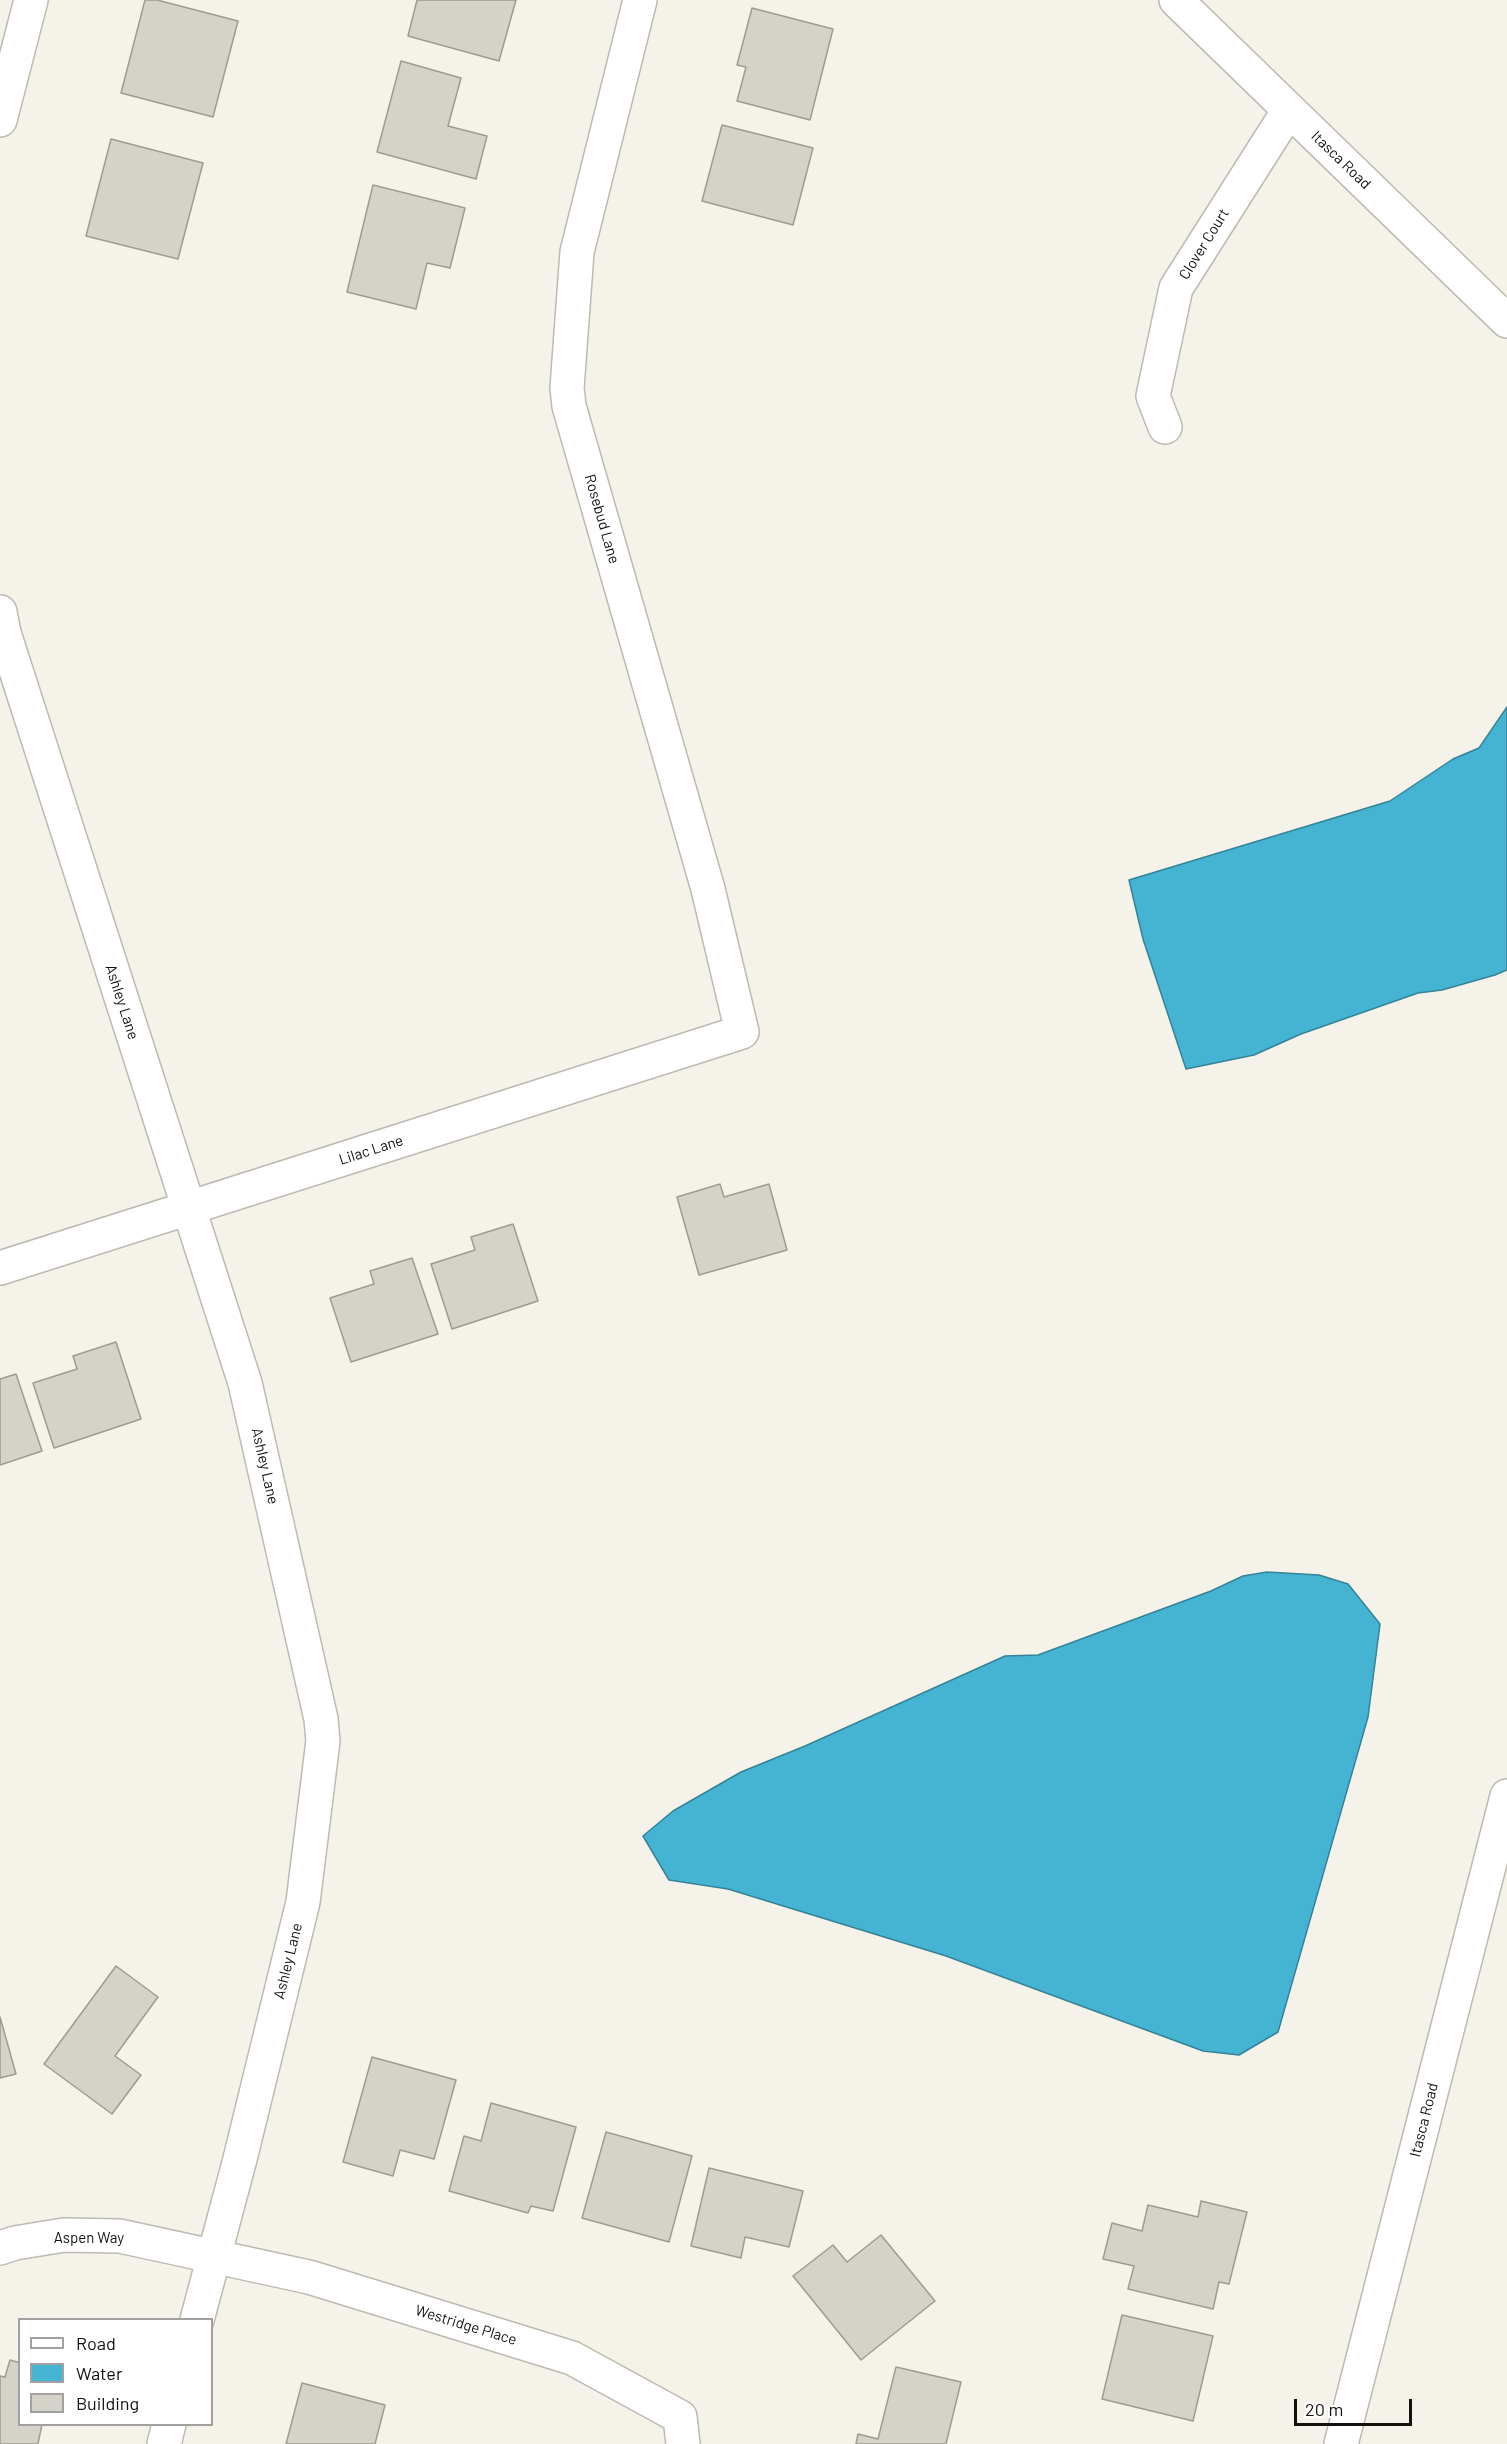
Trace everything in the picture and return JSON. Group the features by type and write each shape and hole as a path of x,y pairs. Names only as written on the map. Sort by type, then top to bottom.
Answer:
{"street":[{"path":"0,120 31,0"},
{"name":"Rosebud Lane","path":"640,0 577,252 567,388 569,406 708,889 742,1032"},
{"name":"Itasca Road","path":"1176,0 1507,321"},
{"name":"Clover Court","path":"1165,428 1153,396 1176,288 1289,110"},
{"name":"Ashley Lane","path":"1,626 245,1383 321,1719 323,1741 303,1902 240,2159 197,2318"},
{"name":"Lilac Lane","path":"0,1268 742,1032"},
{"name":"Itasca Road","path":"1341,2444 1507,1796"},
{"name":"Aspen Way","path":"0,2248 15,2243 64,2235 120,2236 214,2256"},
{"name":"Westridge Place","path":"214,2256 309,2277 572,2358 680,2417 683,2444"},
{"path":"164,2444 168,2426"}],"water":[{"path":"1507,707 1507,970 1442,990 1418,993 1301,1034 1254,1055 1186,1069 1143,939 1129,880 1390,801 1453,759 1479,748"},
{"path":"1267,1572 1319,1575 1348,1584 1380,1624 1368,1717 1278,2032 1239,2055 1203,2051 946,1956 728,1889 669,1880 643,1836 673,1811 741,1772 805,1746 1005,1656 1038,1655 1211,1591 1243,1576"}],"building":[{"path":"145,0 157,0 238,21 213,117 121,93"},
{"path":"417,0 516,0 499,61 408,36"},
{"path":"752,8 833,29 810,120 737,101 746,67 737,65"},
{"path":"401,61 461,78 448,126 487,136 476,179 377,152"},
{"path":"722,125 813,148 793,225 702,201"},
{"path":"111,139 203,163 178,259 86,236"},
{"path":"373,185 465,208 450,268 427,263 416,309 347,292"},
{"path":"720,1184 724,1197 769,1184 787,1250 699,1275 677,1197"},
{"path":"513,1224 538,1301 452,1329 431,1264 475,1250 471,1237"},
{"path":"412,1258 438,1334 351,1362 330,1298 374,1284 370,1271"},
{"path":"116,1342 141,1419 54,1448 33,1383 77,1369 73,1356"},
{"path":"16,1374 42,1451 0,1465 0,1379"},
{"path":"116,1966 158,1997 115,2056 141,2075 112,2114 44,2064"},
{"path":"0,2017 16,2074 0,2078"},
{"path":"372,2057 456,2080 434,2159 400,2150 393,2176 343,2162"},
{"path":"491,2103 576,2127 553,2211 531,2206 528,2213 449,2191 464,2136 481,2141"},
{"path":"606,2132 692,2156 669,2242 582,2218"},
{"path":"709,2168 803,2191 789,2247 745,2237 741,2258 691,2246"},
{"path":"1201,2201 1247,2212 1229,2284 1219,2282 1213,2309 1128,2289 1134,2266 1103,2259 1112,2223 1142,2231 1148,2205 1198,2217"},
{"path":"881,2235 935,2301 861,2360 793,2276 833,2245 847,2262"},
{"path":"1122,2315 1213,2336 1193,2421 1102,2399"},
{"path":"10,2360 18,2362 18,2426 42,2426 38,2444 0,2444 0,2376 5,2377"},
{"path":"896,2367 961,2382 946,2444 856,2444 858,2434 878,2439"},
{"path":"302,2383 385,2405 375,2444 286,2444"}]}
